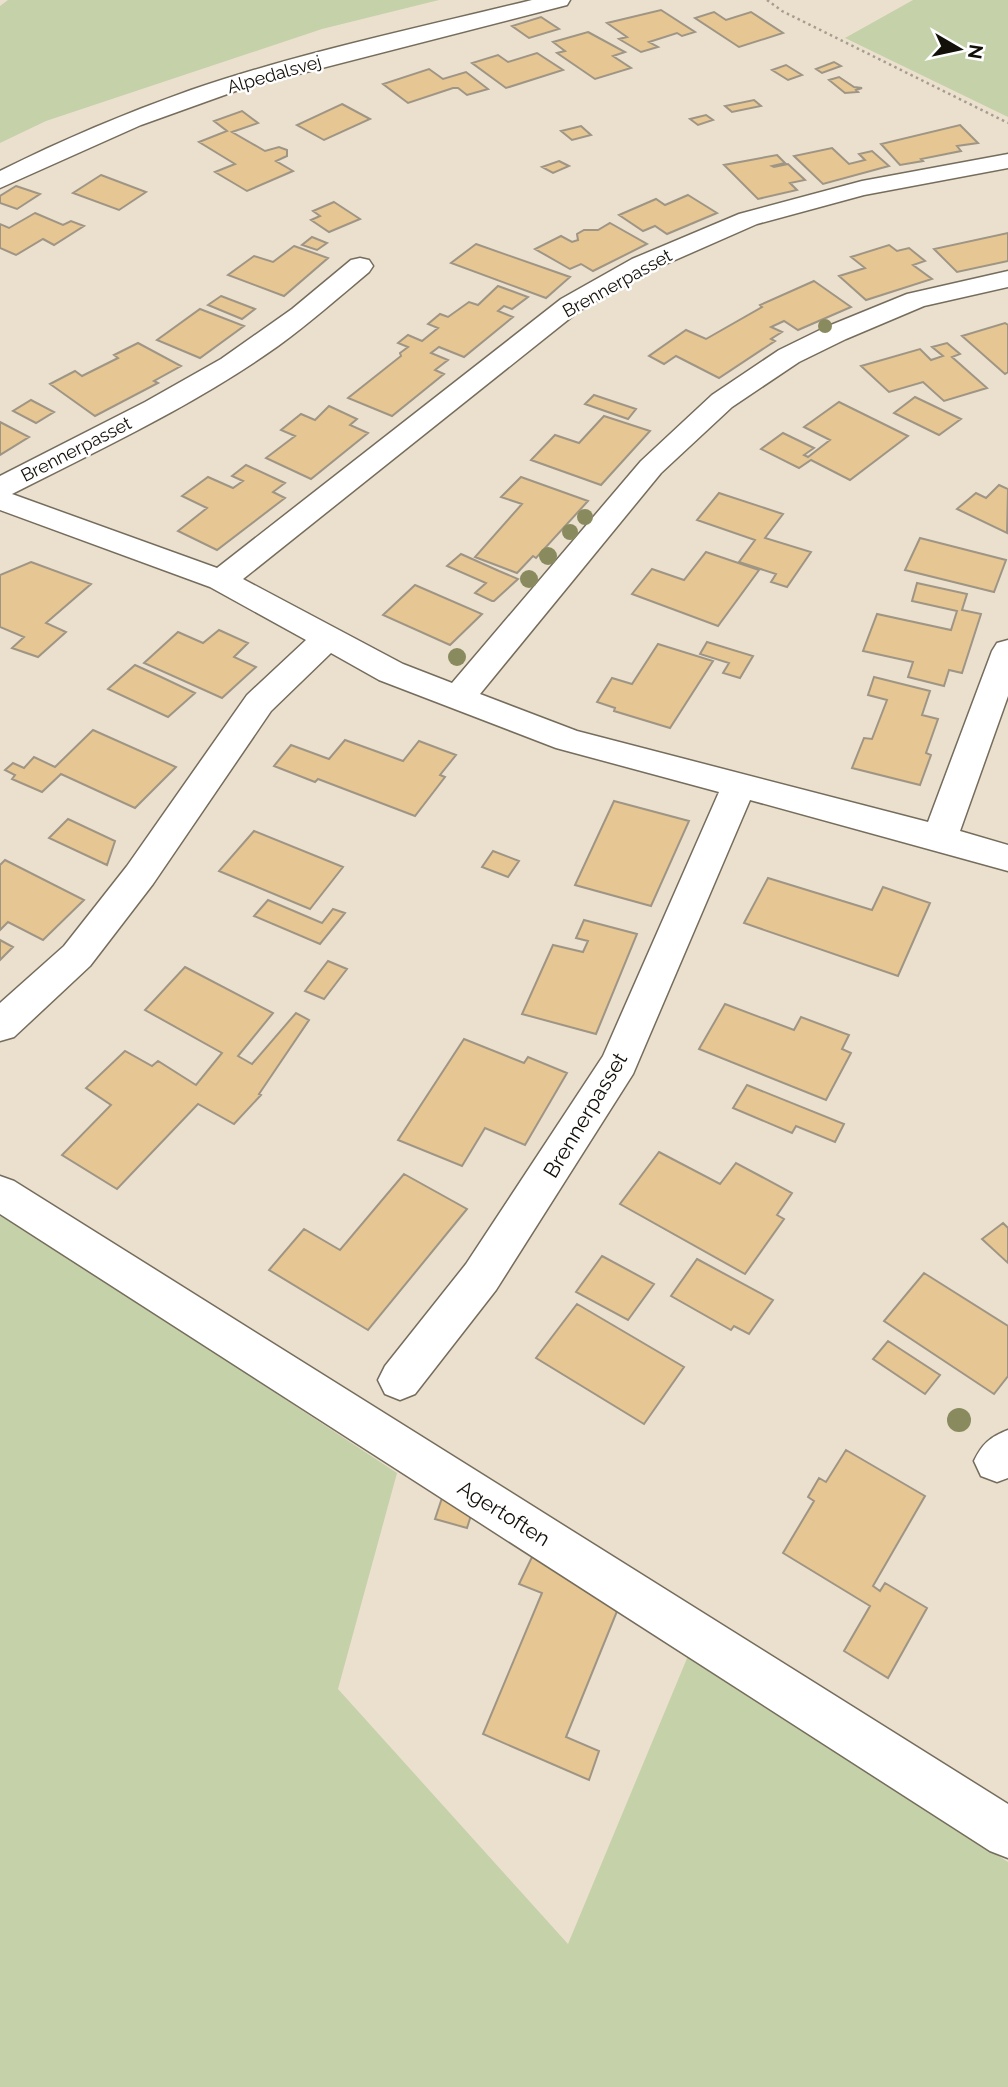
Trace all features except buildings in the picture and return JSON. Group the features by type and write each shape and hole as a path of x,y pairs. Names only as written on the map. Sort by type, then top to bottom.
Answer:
{"street":[{"name":"Alpedalsvej","path":"0,181 43,159 161,110 269,73 559,0"},
{"name":"Brennerpasset","path":"221,580 570,305 641,265 748,219 862,188 1008,161"},
{"name":"Brennerpasset","path":"0,488 159,407 221,370 301,316 360,267"},
{"path":"457,699 651,467 722,401 789,356 836,333 916,300 1008,279"},
{"name":"Brennerpasset","path":"0,500 221,580 391,672 568,740 1008,858"},
{"path":"0,1026 77,956 140,875 259,703 328,637"},
{"path":"940,838 1008,651"},
{"name":"Brennerpasset","path":"400,1380 481,1277 620,1063 740,784"},
{"name":"Agertoften","path":"0,1193 1008,1833"}],"path":[{"path":"767,0 782,11 1008,123"}],"green space":[{"path":"8,0 439,0 322,29 46,121 0,143 0,6"},
{"path":"913,0 1008,0 1008,117 845,38"},
{"path":"0,1215 397,1473 338,1689 568,1944 688,1656 1008,1862 1008,2087 0,2087"}]}
